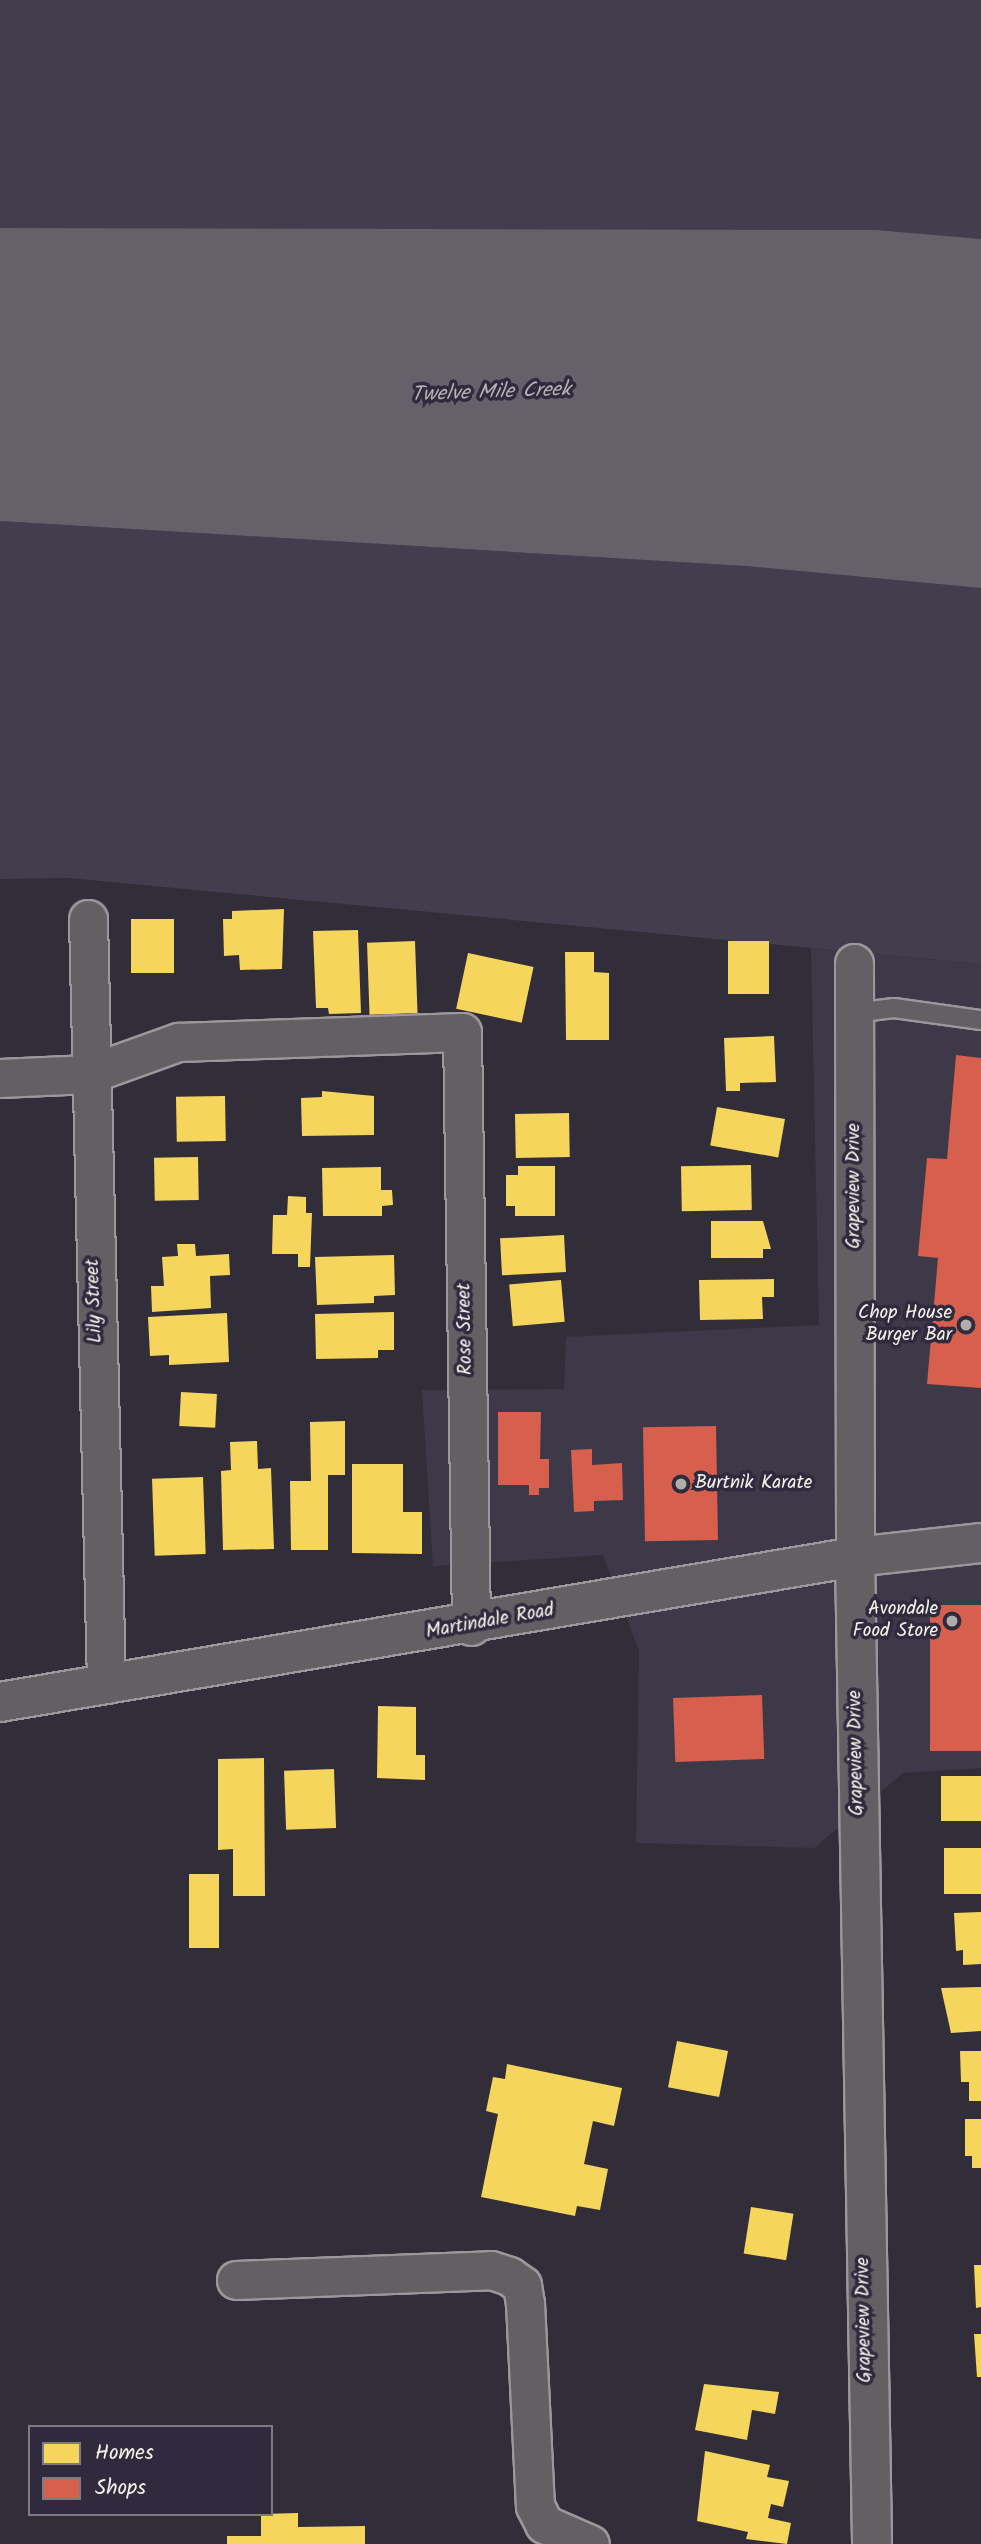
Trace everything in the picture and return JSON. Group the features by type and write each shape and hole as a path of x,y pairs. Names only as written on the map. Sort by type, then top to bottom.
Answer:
{"main road":[{"name":"Martindale Road","path":"0,1702 471,1626 855,1557 981,1543"},
{"name":"Grapeview Drive","path":"855,1557 872,2544"}],"street":[{"name":"Lily Street","path":"88,919 89,1074 106,1684"},
{"name":"Grapeview Drive","path":"854,963 855,1557"},
{"name":"Rose Street","path":"89,1074 178,1042 462,1032 471,1626"},
{"path":"0,1078 89,1074"},
{"path":"236,2280 491,2270 509,2276 522,2285 535,2507 544,2524 590,2544"}],"lane":[{"path":"854,1013 894,1008 981,1020"}],"shaded area":[{"path":"0,0 981,0 981,239 877,230 0,228"},
{"path":"0,521 745,566 981,588 981,964 69,878 0,879"},
{"path":"811,948 981,964 981,1768 903,1773 814,1848 636,1843 639,1651 603,1555 433,1566 422,1390 564,1389 566,1337 819,1325"}],"water":[{"name":"Twelve Mile Creek","path":"0,228 877,230 981,239 981,588 745,566 0,521"}],"building: Homes":[{"path":"284,909 282,969 240,970 239,955 224,956 223,919 232,919 232,911"},
{"path":"131,919 174,919 174,973 131,973"},
{"path":"358,930 361,1013 329,1014 328,1008 316,1008 313,931"},
{"path":"415,941 418,1013 370,1015 367,943"},
{"path":"728,941 769,941 769,994 728,994"},
{"path":"565,952 594,952 594,972 609,973 609,1040 566,1040"},
{"path":"468,953 534,967 522,1023 456,1009"},
{"path":"774,1036 776,1082 740,1083 740,1091 726,1091 724,1038"},
{"path":"322,1091 374,1096 374,1135 302,1136 301,1098 322,1097"},
{"path":"225,1096 226,1141 177,1142 176,1097"},
{"path":"717,1107 785,1119 778,1157 710,1145"},
{"path":"569,1113 570,1157 516,1158 515,1114"},
{"path":"198,1157 199,1200 155,1201 154,1158"},
{"path":"751,1165 752,1210 682,1211 681,1166"},
{"path":"518,1166 555,1166 555,1216 515,1216 515,1206 506,1206 506,1175 518,1175"},
{"path":"381,1167 381,1190 392,1190 393,1205 382,1206 382,1216 323,1216 322,1168"},
{"path":"288,1196 306,1197 306,1213 312,1213 310,1267 298,1267 298,1254 272,1254 273,1215 287,1215"},
{"path":"711,1221 763,1221 771,1249 763,1249 763,1258 711,1258"},
{"path":"564,1235 566,1272 502,1275 500,1238"},
{"path":"177,1244 195,1244 196,1256 229,1254 230,1275 210,1276 211,1308 152,1312 151,1286 164,1286 162,1257 178,1256"},
{"path":"394,1255 395,1295 374,1296 374,1303 317,1305 315,1257"},
{"path":"774,1279 774,1297 762,1297 763,1319 700,1320 699,1280"},
{"path":"561,1280 565,1322 513,1326 509,1285"},
{"path":"394,1312 394,1350 378,1350 378,1358 316,1359 315,1314"},
{"path":"227,1313 229,1362 169,1365 169,1355 150,1356 148,1317"},
{"path":"181,1392 217,1394 215,1428 179,1426"},
{"path":"345,1421 345,1475 328,1475 328,1550 291,1550 290,1481 311,1481 310,1422"},
{"path":"257,1441 258,1469 271,1468 274,1549 223,1550 221,1471 231,1470 230,1442"},
{"path":"352,1464 403,1464 403,1512 422,1512 422,1554 352,1553"},
{"path":"203,1477 206,1554 155,1556 152,1479"},
{"path":"378,1706 416,1707 416,1755 425,1755 425,1780 377,1778"},
{"path":"264,1758 265,1896 233,1896 233,1849 218,1850 218,1759"},
{"path":"334,1769 336,1828 286,1830 284,1771"},
{"path":"941,1776 981,1776 981,1821 941,1821"},
{"path":"944,1848 981,1848 981,1894 944,1894"},
{"path":"189,1874 219,1874 219,1948 189,1948"},
{"path":"981,1912 981,1964 963,1965 963,1950 956,1951 954,1913"},
{"path":"981,1987 981,2031 951,2033 941,1988"},
{"path":"677,2041 728,2051 719,2097 668,2087"},
{"path":"960,2051 981,2051 981,2101 969,2101 969,2082 961,2082"},
{"path":"507,2064 622,2088 614,2126 593,2121 584,2164 608,2169 600,2210 577,2206 575,2216 481,2197 498,2114 486,2111 493,2077 505,2079"},
{"path":"965,2119 981,2119 981,2168 972,2168 972,2156 965,2156"},
{"path":"751,2207 793,2214 786,2260 744,2253"},
{"path":"974,2265 981,2265 981,2307 976,2308"},
{"path":"974,2334 981,2334 981,2377 977,2377"},
{"path":"704,2384 779,2392 775,2414 752,2410 747,2440 695,2430"},
{"path":"705,2451 770,2465 767,2477 789,2481 783,2507 771,2504 768,2518 791,2523 787,2544 746,2539 748,2532 697,2521"},
{"path":"298,2513 298,2527 365,2526 365,2544 227,2544 227,2536 261,2536 261,2516 273,2516 273,2514"}],"building: Shops":[{"path":"956,1055 981,1058 981,1388 927,1384 938,1258 918,1256 927,1158 947,1159"},
{"path":"498,1412 541,1412 540,1459 549,1459 549,1488 539,1488 539,1495 529,1495 529,1485 498,1485"},
{"name":"Burtnik Karate","path":"716,1426 718,1540 645,1541 643,1427"},
{"path":"592,1449 592,1465 622,1463 623,1500 594,1501 594,1511 574,1512 571,1450"},
{"path":"930,1605 981,1605 981,1751 930,1751"},
{"path":"762,1695 764,1759 675,1762 673,1698"}],"place":[{"name":"Chop House Burger Bar","path":"966,1325"},
{"name":"Burtnik Karate","path":"681,1484"},
{"name":"Avondale Food Store","path":"952,1621"}]}
